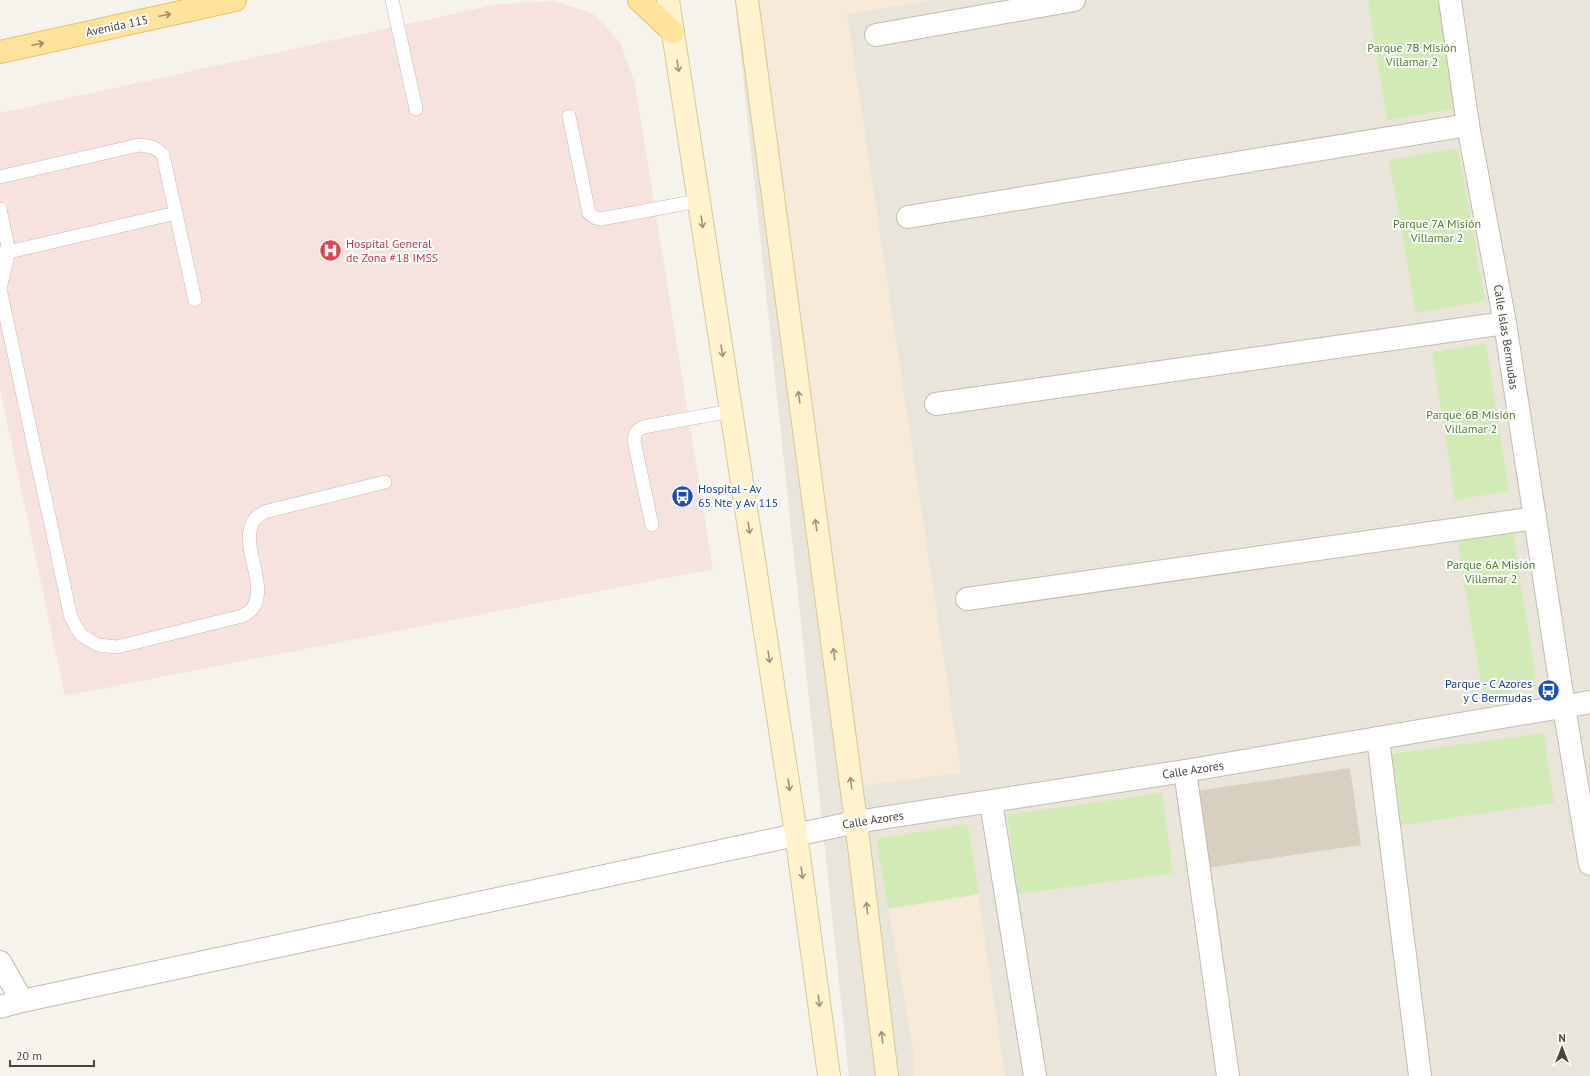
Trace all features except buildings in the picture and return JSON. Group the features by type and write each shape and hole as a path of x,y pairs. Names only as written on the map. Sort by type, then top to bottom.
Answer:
{"main road":[{"name":"Avenida 115","path":"0,52 235,0"},
{"path":"640,0 673,32"},
{"path":"668,0 796,834 829,1076"},
{"path":"747,0 856,822 887,1076"}],"street":[{"path":"876,35 1074,0"},
{"name":"Calle Islas Bermudas","path":"1450,0 1468,125 1505,323 1590,864"},
{"path":"908,217 1468,125"},
{"path":"936,404 1505,323"},
{"path":"967,599 1535,518"},
{"name":"Calle Azores","path":"0,1007 22,1001 856,822 1185,771 1590,702"},
{"path":"1378,738 1420,1076"},
{"path":"1185,771 1228,1076"},
{"path":"991,802 1035,1076"},
{"path":"0,962 22,1001"}],"lane":[{"path":"392,0 416,109"},
{"path":"569,116 589,214 592,216 601,219 698,201"},
{"path":"0,177 139,145 151,146 158,150 163,155 195,300"},
{"path":"0,209 5,253 0,289 71,618 81,634 98,645 117,647 242,616 252,609 258,593 250,543 250,532 254,520 264,512 385,482"},
{"path":"5,253 176,214"},
{"path":"652,525 634,441 636,432 643,427 731,411"}],"shaded area":[{"path":"735,0 1590,0 1590,1076 849,1076"},
{"path":"746,0 936,0 847,14 961,773 844,788"},
{"name":"Hospital General de Zona #18 IMSS","path":"553,1 593,13 620,42 635,84 713,569 65,696 0,389 0,113 499,4"},
{"path":"968,824 1005,1076 913,1076 914,1054 876,839"}],"green space":[{"name":"Parque 7B Misión Villamar 2","path":"1368,0 1439,0 1456,109 1387,120"},
{"name":"Parque 7A Misión Villamar 2","path":"1458,148 1485,301 1416,313 1389,160"},
{"name":"Parque 6B Misión Villamar 2","path":"1486,344 1509,491 1455,500 1432,352"},
{"name":"Parque 6A Misión Villamar 2","path":"1513,532 1537,687 1483,697 1457,540"},
{"path":"1544,733 1554,803 1401,825 1391,754"},
{"path":"1162,793 1173,873 1018,894 1007,815"},
{"path":"968,824 979,894 888,909 876,839"}],"place":[{"name":"Hospital General de Zona #18 IMSS","path":"331,251"},
{"name":"Hospital - Av 65 Nte y Av 115","path":"683,496"},
{"name":"Parque - C Azores y C Bermudas","path":"1548,691"}]}
